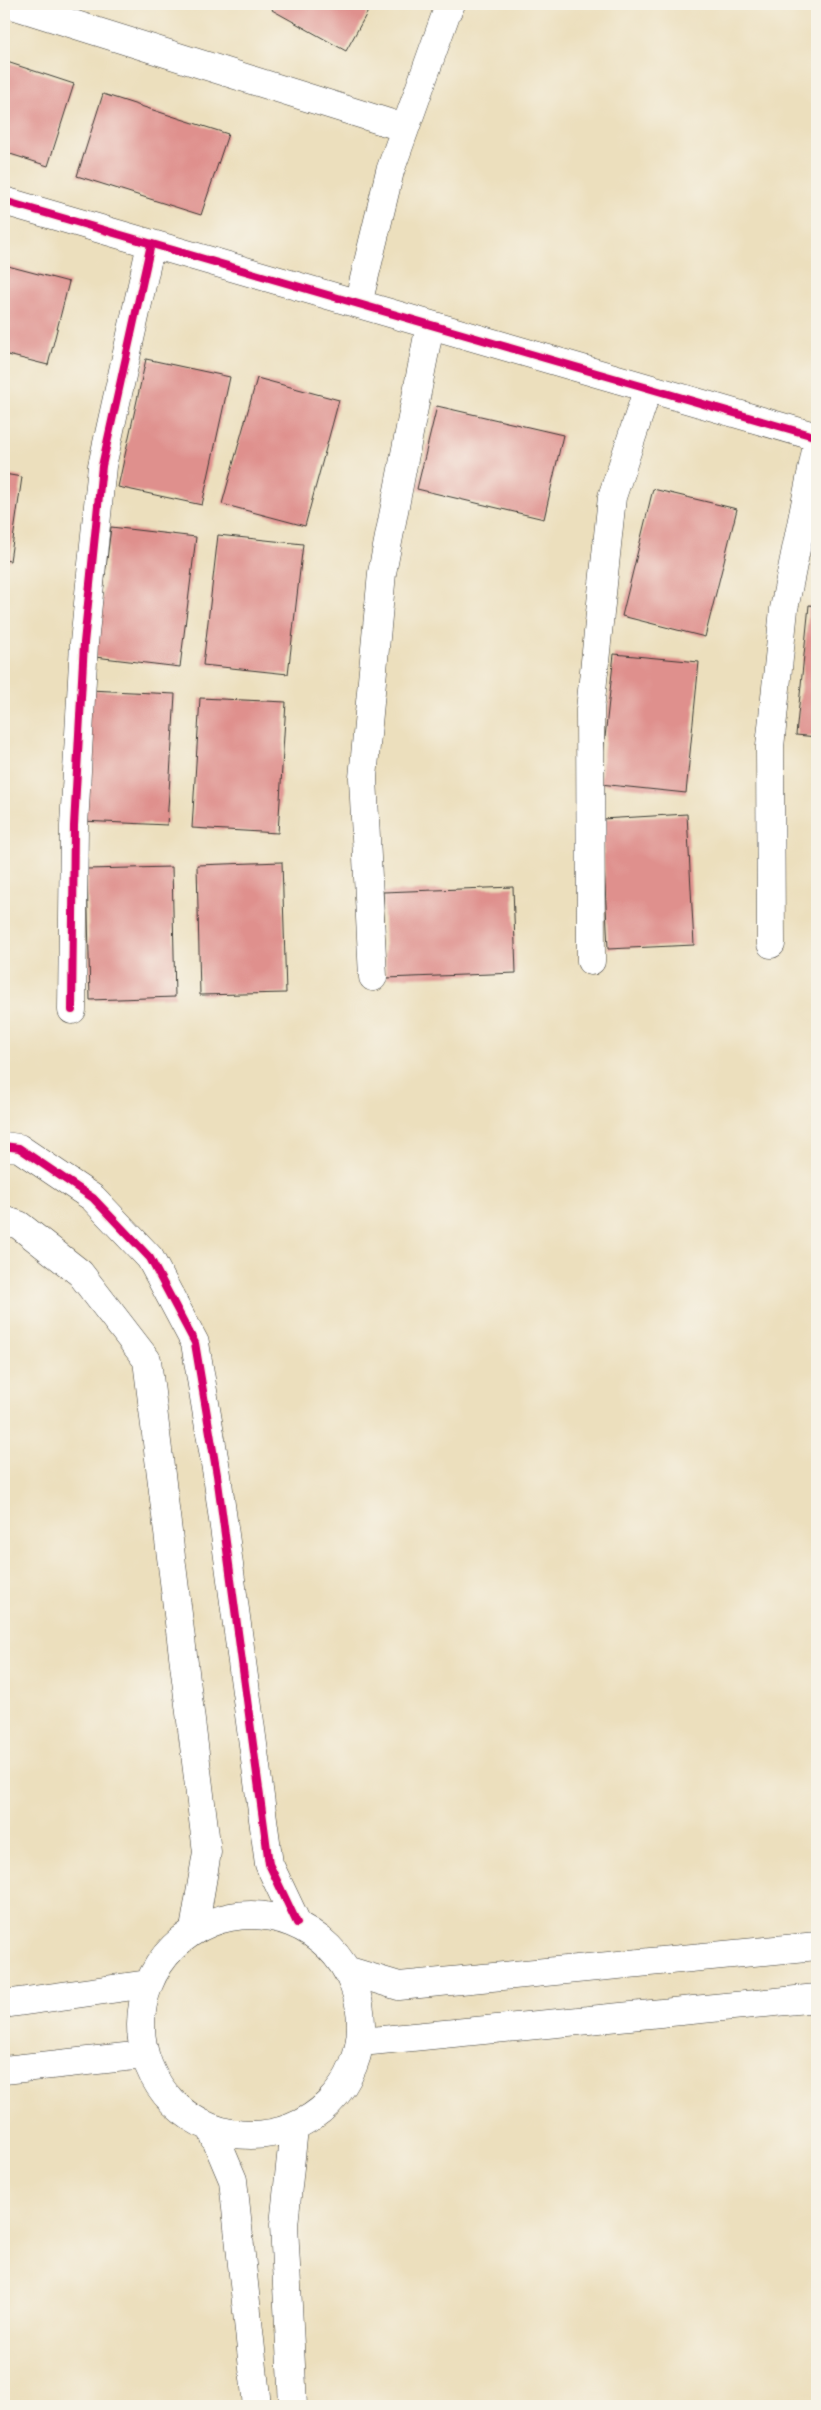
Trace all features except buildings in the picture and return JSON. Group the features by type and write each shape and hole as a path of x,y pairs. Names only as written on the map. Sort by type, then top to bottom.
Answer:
{"street":[{"path":"10,4 405,128"},
{"path":"358,304 390,172 451,4"},
{"path":"4,201 817,437"},
{"path":"72,1010 74,826 86,623 102,466 151,244"},
{"path":"373,977 363,778 382,573 430,325"},
{"path":"591,961 590,710 612,497 648,388"},
{"path":"771,944 770,747 784,609 817,445"},
{"path":"4,1146 19,1148 93,1198 150,1258 195,1343 217,1475 269,1864 297,1923"},
{"path":"4,1220 19,1225 80,1273 147,1360 207,1852 194,1930"},
{"path":"262,1914 297,1923 327,1943 349,1971 361,2005 361,2042 349,2078 325,2108 294,2128 257,2136 220,2132 186,2115 160,2089 144,2054 140,2019 148,1984 166,1954 194,1930 227,1916 262,1914"},
{"path":"349,1971 399,1986 817,1946"},
{"path":"4,2004 148,1984"},
{"path":"361,2042 817,1998"},
{"path":"4,2070 144,2054"},
{"path":"211,2128 233,2180 256,2406"},
{"path":"293,2406 284,2225 294,2128"}],"cycle path":[{"path":"4,201 817,437"},
{"path":"72,1010 74,826 84,643 102,466 151,244"},
{"path":"4,1146 19,1148 93,1198 150,1258 195,1343 217,1475 269,1864 297,1923"}]}
